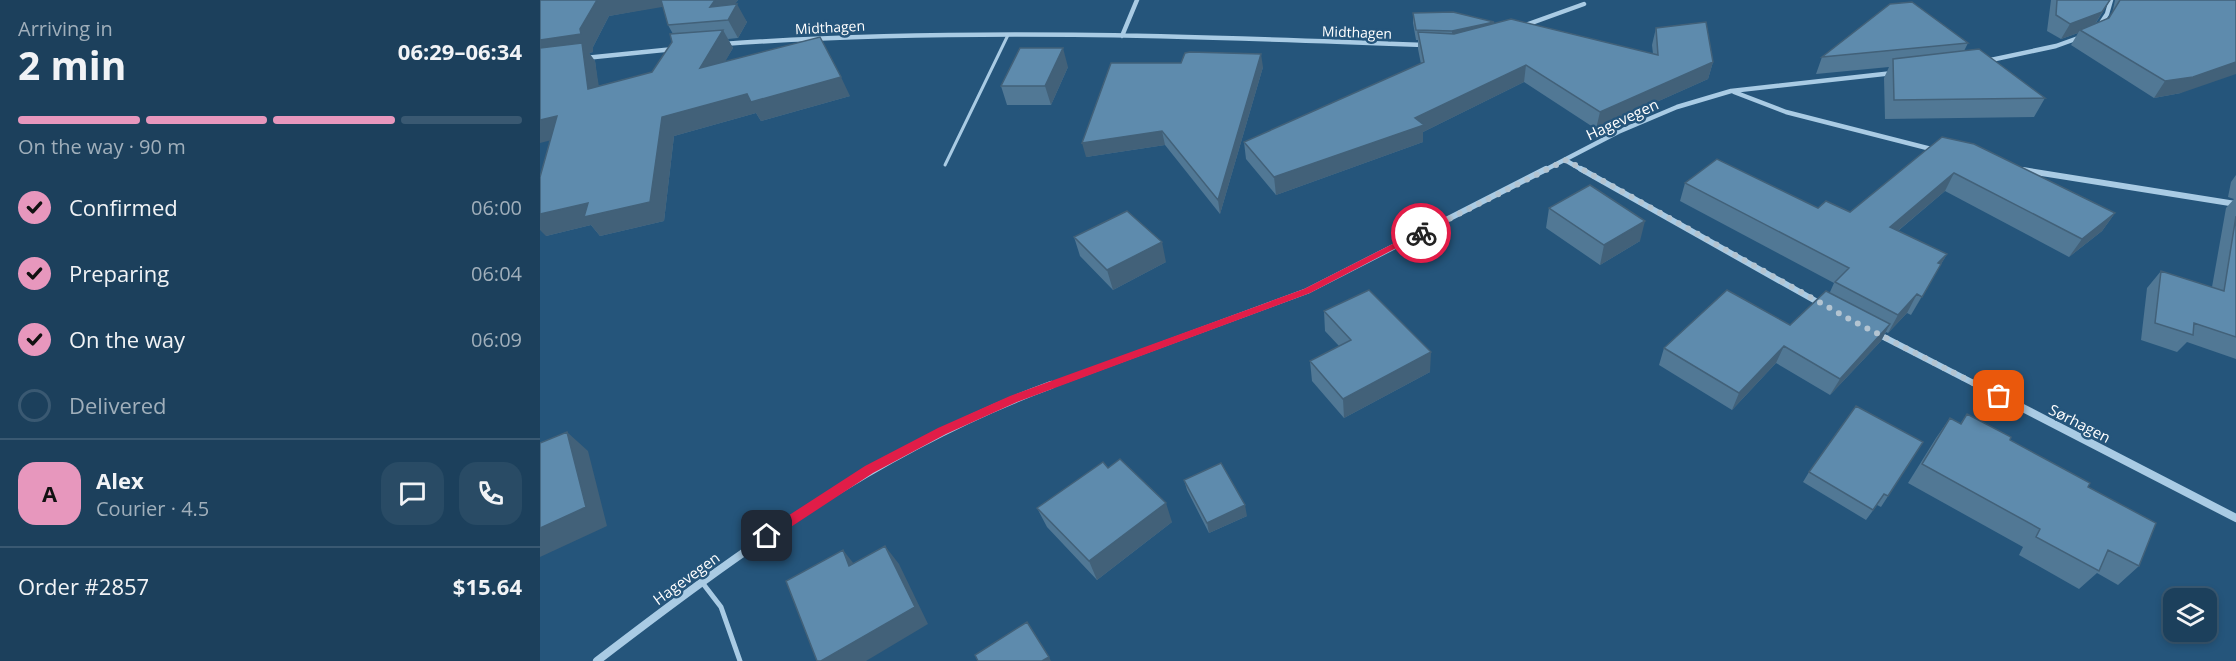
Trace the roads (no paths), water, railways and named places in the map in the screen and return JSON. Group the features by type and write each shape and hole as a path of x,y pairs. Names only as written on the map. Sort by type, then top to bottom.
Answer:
{"street":[{"path":"1122,36 1137,0"},
{"path":"2096,31 2107,14 2111,0"},
{"path":"1518,28 1584,4"},
{"name":"Midthagen","path":"712,45 847,36 1008,35 1429,45"},
{"path":"1976,62 2056,46 2086,35"},
{"path":"573,59 677,48"},
{"name":"Hagevegen","path":"597,661 701,581 869,470 942,431 1013,399 1307,291 1618,132 1677,107 1731,91 1902,72"},
{"path":"1731,91 1786,112 1940,151"},
{"path":"1566,160 1830,309"},
{"path":"2014,168 2236,204"},
{"name":"Sørhagen","path":"1872,331 2236,518"}],"lane":[{"path":"945,165 1008,35"},
{"path":"701,581 721,607 740,661"}]}
